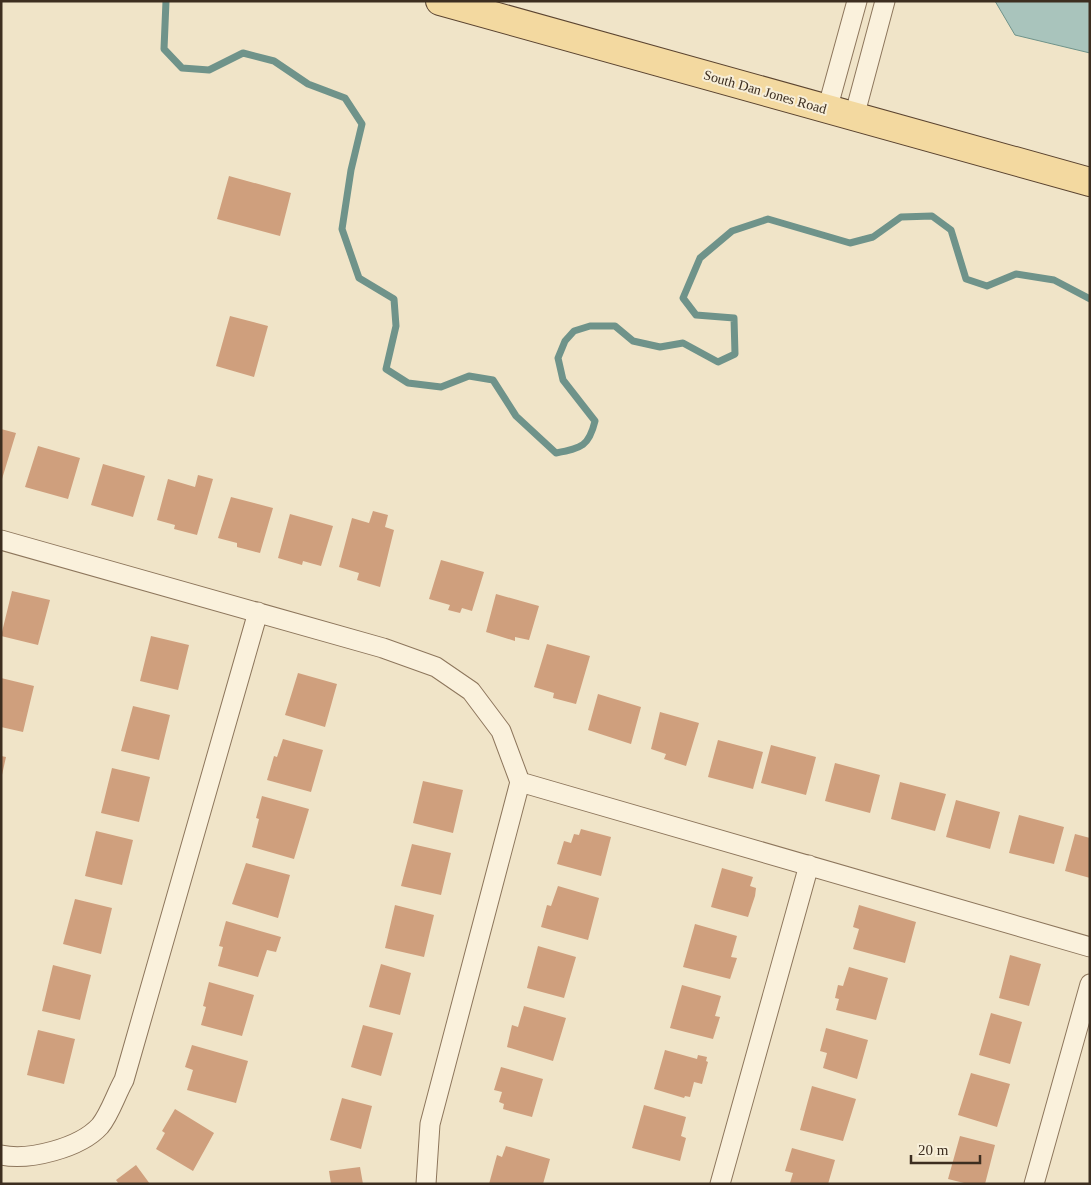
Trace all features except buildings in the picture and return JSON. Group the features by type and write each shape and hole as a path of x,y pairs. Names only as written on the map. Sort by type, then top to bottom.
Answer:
{"main road":[{"name":"South Dan Jones Road","path":"440,1 1090,182"}],"street":[{"path":"828,110 857,1"},
{"path":"854,117 885,1"},
{"path":"1,540 383,648 436,667 471,691 501,731 520,782 430,1124 426,1184"},
{"path":"1,1156 48,1154 75,1143 100,1126 124,1080 258,612"},
{"path":"520,782 1090,947"},
{"path":"720,1184 809,865"},
{"path":"1034,1184 1090,984"}],"water":[{"path":"995,1 1090,1 1090,53 1015,35"}],"waterway":[{"path":"166,1 164,49 182,68 209,70 243,53 274,61 308,84 345,98 362,124 351,170 342,229 359,278 394,299 396,326 386,369 408,383 441,387 469,376 493,380 516,416 556,453 578,447 587,441 595,421 563,380 558,358 565,341 574,331 590,326 615,326 633,341 660,347 683,343 718,362 735,354 734,318 696,315 683,298 700,258 732,231 768,219 850,243 873,237 901,217 932,216 951,230 966,279 987,286 1016,274 1054,280 1090,299"}]}
